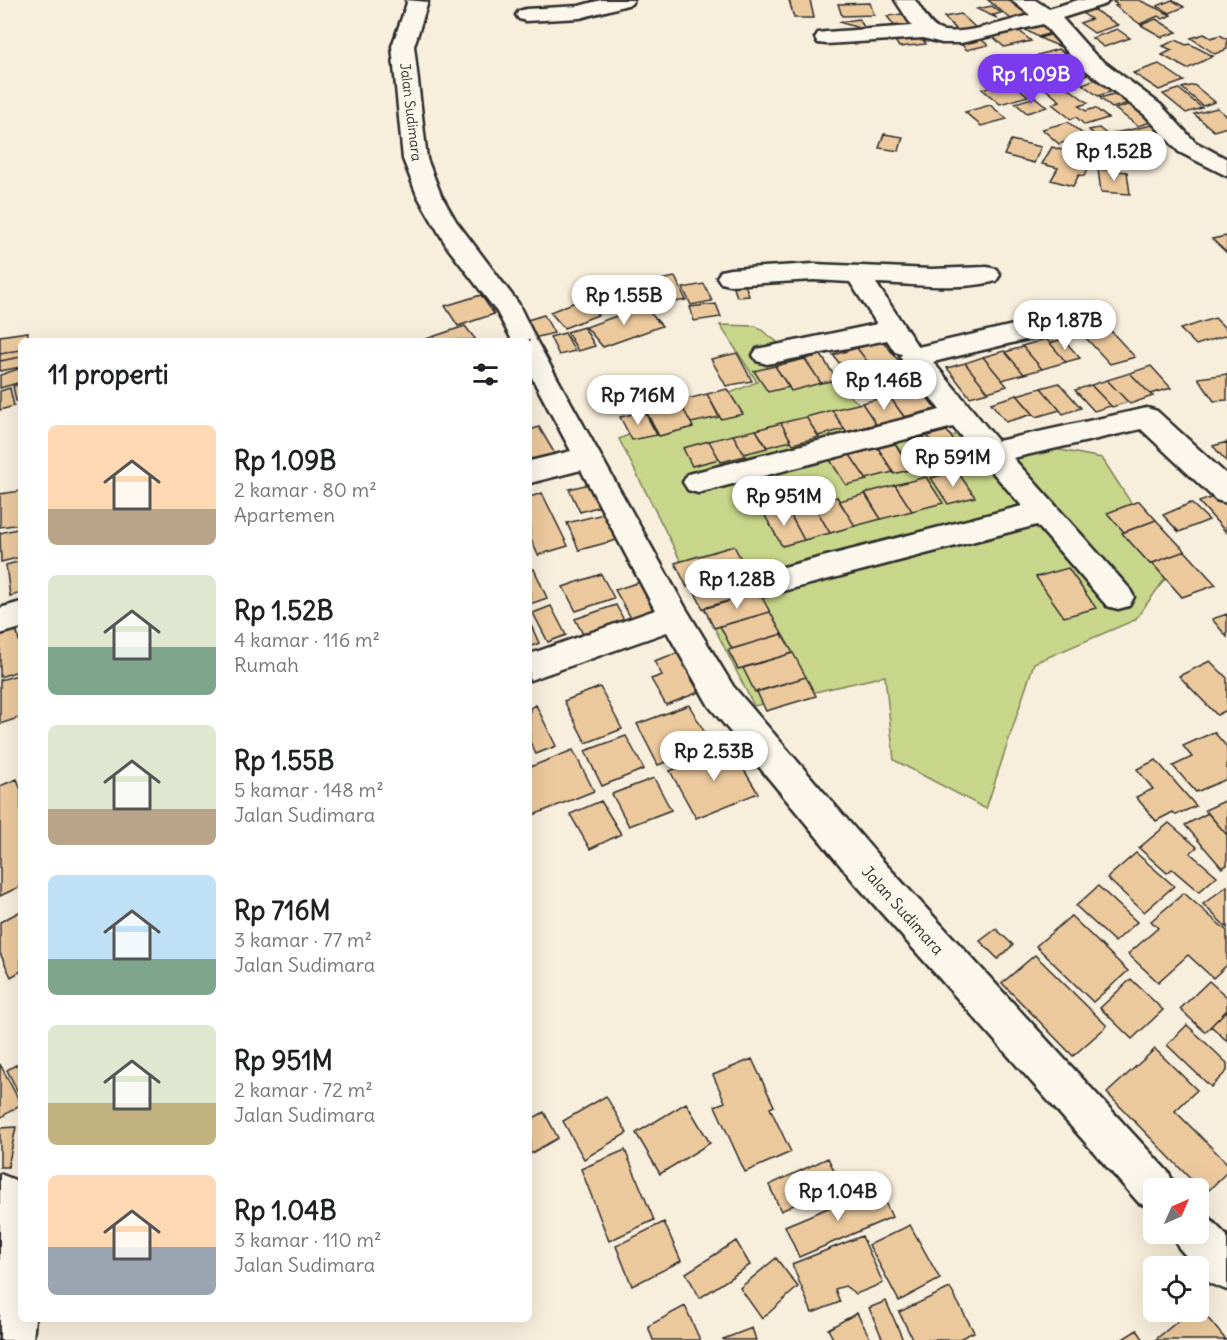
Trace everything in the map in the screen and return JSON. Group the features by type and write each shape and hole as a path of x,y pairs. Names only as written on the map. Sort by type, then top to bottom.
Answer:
{"street":[{"name":"Jalan Sudimara","path":"416,0 418,2 403,46 415,159 429,195 457,242 509,309 524,338"},
{"path":"526,15 579,12 624,0"},
{"path":"905,0 928,32 938,37 957,38 1047,17 1099,0"},
{"path":"1021,0 1047,17 1087,60 1153,110 1187,147 1227,169"},
{"path":"825,38 928,32"},
{"path":"730,277 814,272 931,277 987,275"},
{"path":"858,275 893,330 959,415 1118,597"},
{"path":"914,357 1082,318"},
{"path":"767,355 893,330"},
{"name":"Jalan Sudimara","path":"532,353 674,616 721,696 875,879 1145,1178"},
{"path":"993,453 1178,411"},
{"path":"698,482 959,415"},
{"path":"1147,418 1227,492"},
{"path":"532,472 587,458"},
{"path":"764,584 1044,512"},
{"path":"0,621 18,616"},
{"path":"532,666 674,616"},
{"path":"0,1195 9,1213 16,1287 10,1340"},
{"path":"1204,1244 1227,1268"}],"green space":[{"path":"720,325 756,326 916,446 966,432 1102,458 1173,568 1135,620 1034,663 986,809 894,760 885,676 754,706 619,439 757,382"}],"building":[{"path":"789,0 810,0 814,18 794,18"},
{"path":"988,0 1016,0 1032,13 1011,19"},
{"path":"1139,0 1171,15 1163,19 1158,16 1140,24 1115,6 1118,5 1113,2"},
{"path":"1172,0 1184,7 1170,13 1157,6"},
{"path":"870,3 874,15 842,16 838,4"},
{"path":"992,6 1001,13 993,15 997,18 977,9"},
{"path":"1088,6 1118,25 1094,33 1080,23 1091,19 1076,9"},
{"path":"909,13 920,27 898,31 887,16"},
{"path":"961,14 976,28 959,32 944,17"},
{"path":"859,19 866,30 839,22"},
{"path":"1156,19 1177,32 1162,37 1141,25"},
{"path":"1049,21 1057,31 1038,37 1017,25"},
{"path":"1016,28 1031,41 1004,47 990,34"},
{"path":"1117,29 1130,38 1104,47 1092,38"},
{"path":"1057,33 1070,46 1063,48 1039,38"},
{"path":"1204,34 1211,38 1220,35 1227,39 1227,49 1215,54 1191,38"},
{"path":"921,36 926,44 899,47 894,39"},
{"path":"978,37 988,45 967,50 958,41"},
{"path":"1176,40 1186,45 1190,44 1213,56 1187,69 1162,55 1172,50 1163,46"},
{"path":"1058,49 1072,58 1052,65 1038,55"},
{"path":"1008,56 1019,65 1003,69 992,61"},
{"path":"1035,62 1045,69 1026,76 1016,68"},
{"path":"1074,63 1089,74 1068,80 1053,69"},
{"path":"1159,64 1184,81 1159,90 1133,73"},
{"path":"1100,78 1116,90 1098,96 1082,84"},
{"path":"1011,81 1028,96 1000,104 982,89"},
{"path":"1059,81 1088,103 1079,106 1086,111 1095,108 1108,118 1085,125 1076,117 1071,119 1052,104 1060,101 1042,86"},
{"path":"1194,85 1215,102 1203,106 1182,88"},
{"path":"1179,89 1202,108 1186,113 1163,94"},
{"path":"1120,92 1132,102 1112,108 1100,98"},
{"path":"1035,97 1047,107 1027,113 1015,103"},
{"path":"1131,104 1154,121 1138,126 1115,109"},
{"path":"990,105 1007,119 981,126 965,112"},
{"path":"1217,108 1227,116 1227,127 1214,131 1194,114"},
{"path":"1068,122 1085,136 1059,144 1042,129"},
{"path":"1157,124 1175,140 1132,149 1115,133"},
{"path":"1099,128 1115,141 1105,144 1089,130"},
{"path":"884,134 903,137 899,151 879,148"},
{"path":"1011,140 1041,147 1034,163 1004,155"},
{"path":"1052,147 1094,160 1084,176 1079,175 1073,186 1051,180 1058,168 1042,164"},
{"path":"1098,169 1127,172 1130,194 1101,192"},
{"path":"1227,236 1227,253 1212,239"},
{"path":"675,277 686,300 664,304 653,281"},
{"path":"646,280 655,293 630,299 622,285"},
{"path":"704,284 712,301 691,305 683,288"},
{"path":"745,284 749,296 737,297 733,285"},
{"path":"481,295 494,314 458,326 445,306"},
{"path":"583,299 598,315 564,328 550,312"},
{"path":"716,304 721,317 694,321 690,307"},
{"path":"644,306 662,326 603,347 586,327"},
{"path":"544,315 554,333 534,338 524,321"},
{"path":"1215,318 1227,330 1227,335 1196,345 1180,329"},
{"path":"465,326 474,338 429,338"},
{"path":"584,327 595,346 578,351 567,332"},
{"path":"1109,329 1135,357 1110,364 1084,336"},
{"path":"28,332 27,338 18,338 18,350 0,353 0,336"},
{"path":"565,333 575,351 559,355 550,337"},
{"path":"1046,339 1066,362 1042,369 1022,346"},
{"path":"1063,339 1080,358 1066,362 1050,343"},
{"path":"883,341 905,369 879,377 857,348"},
{"path":"1023,347 1042,369 1024,374 1005,352"},
{"path":"857,348 873,369 849,376 833,355"},
{"path":"18,351 18,358 0,361 0,354"},
{"path":"1004,351 1024,374 1002,380 983,357"},
{"path":"737,353 752,381 726,386 711,359"},
{"path":"821,355 837,380 821,383 805,359"},
{"path":"983,357 1007,386 988,392 965,363"},
{"path":"18,358 18,368 0,371 0,361"},
{"path":"805,359 821,383 791,391 775,366"},
{"path":"965,363 988,392 970,397 947,368"},
{"path":"775,366 789,387 768,392 754,371"},
{"path":"1151,366 1171,388 1150,394 1130,373"},
{"path":"18,369 18,383 0,388 0,375"},
{"path":"1130,373 1153,396 1130,404 1107,380"},
{"path":"1227,374 1227,400 1214,401 1198,378"},
{"path":"1107,380 1128,402 1112,407 1091,385"},
{"path":"1059,383 1081,408 1063,414 1041,388"},
{"path":"18,385 18,401 16,401 13,386"},
{"path":"1091,385 1111,406 1094,411 1075,390"},
{"path":"10,388 14,406 0,410 0,391"},
{"path":"920,388 936,409 904,417 889,396"},
{"path":"1041,388 1060,410 1036,417 1017,395"},
{"path":"727,389 743,414 721,419 707,394"},
{"path":"707,394 719,417 691,423 679,401"},
{"path":"1017,395 1033,414 1006,422 991,403"},
{"path":"889,396 906,419 878,427 862,403"},
{"path":"679,401 693,427 659,436 645,409"},
{"path":"862,403 876,424 846,432 832,410"},
{"path":"832,410 844,429 818,436 806,417"},
{"path":"644,411 657,435 632,440 620,417"},
{"path":"806,417 819,437 793,444 781,423"},
{"path":"781,423 791,441 767,447 756,430"},
{"path":"539,427 558,459 532,467 532,429"},
{"path":"756,430 767,448 744,454 733,435"},
{"path":"947,431 967,460 947,465 927,436"},
{"path":"733,435 745,456 721,462 709,441"},
{"path":"927,436 946,463 929,468 911,441"},
{"path":"709,441 719,459 692,466 683,448"},
{"path":"1227,442 1227,462 1213,446"},
{"path":"895,444 912,469 894,474 878,448"},
{"path":"878,448 893,472 866,479 850,455"},
{"path":"850,455 867,480 846,485 830,460"},
{"path":"957,471 975,497 948,504 931,478"},
{"path":"766,472 784,502 750,511 733,481"},
{"path":"926,477 943,503 912,511 895,485"},
{"path":"593,483 604,505 580,512 569,489"},
{"path":"895,485 912,511 881,519 865,493"},
{"path":"18,491 18,524 0,527 0,494"},
{"path":"542,493 568,546 538,555 532,542 532,496"},
{"path":"865,494 881,519 855,526 839,501"},
{"path":"1222,494 1227,500 1226,532 1199,502"},
{"path":"837,497 855,526 830,533 813,504"},
{"path":"1139,501 1156,520 1124,532 1107,513"},
{"path":"1191,503 1209,520 1179,532 1163,515"},
{"path":"813,504 830,533 804,540 788,510"},
{"path":"787,509 804,540 782,546 764,514"},
{"path":"615,511 628,537 579,550 567,523"},
{"path":"1156,520 1185,551 1150,564 1122,533"},
{"path":"18,529 18,558 1,562 0,533"},
{"path":"734,546 747,570 687,587 675,563"},
{"path":"1185,551 1216,585 1182,597 1152,563"},
{"path":"18,562 18,594 10,596 6,565"},
{"path":"1068,568 1096,608 1064,617 1036,577"},
{"path":"534,569 547,598 532,603 532,570"},
{"path":"747,570 759,592 703,609 692,586"},
{"path":"601,574 614,598 576,611 563,587"},
{"path":"646,580 666,615 635,625 615,590"},
{"path":"759,592 770,612 714,628 704,608"},
{"path":"616,605 627,626 586,640 575,619"},
{"path":"551,606 566,635 548,642 533,613"},
{"path":"770,612 782,634 732,649 720,626"},
{"path":"1227,614 1227,637 1212,619"},
{"path":"532,627 539,643 532,646"},
{"path":"16,628 18,671 0,677 0,632"},
{"path":"782,634 793,653 738,669 728,650"},
{"path":"686,650 698,669 688,673 699,692 666,705 651,679 662,675 654,661"},
{"path":"793,653 806,677 755,692 743,668"},
{"path":"1210,661 1227,678 1227,710 1217,715 1179,676"},
{"path":"18,675 18,718 0,724 0,680"},
{"path":"806,677 816,696 766,711 757,692"},
{"path":"600,687 622,729 586,743 564,701"},
{"path":"536,705 556,746 536,754 532,746 532,707"},
{"path":"689,705 712,745 658,765 637,724"},
{"path":"1214,732 1227,747 1227,779 1196,792 1173,766 1192,757 1183,746"},
{"path":"626,736 644,769 602,786 585,751"},
{"path":"730,747 758,793 696,818 670,771"},
{"path":"573,750 594,791 532,816 532,766"},
{"path":"1156,760 1196,806 1176,815 1173,812 1156,821 1136,797 1153,789 1137,769"},
{"path":"654,778 671,810 629,826 612,794"},
{"path":"17,779 18,782 18,887 0,896 0,786"},
{"path":"1227,800 1227,835 1205,810"},
{"path":"601,801 621,834 590,849 570,814"},
{"path":"1208,813 1227,835 1227,865 1222,868 1185,825"},
{"path":"1169,823 1197,847 1190,853 1217,876 1199,892 1172,869 1167,873 1139,848"},
{"path":"1136,853 1174,886 1144,912 1107,878"},
{"path":"1098,886 1137,922 1115,942 1076,906"},
{"path":"1227,886 1227,928 1203,904"},
{"path":"1184,893 1227,931 1227,965 1213,978 1188,955 1158,982 1128,954 1158,928 1151,921"},
{"path":"18,913 18,973 11,977 0,953 0,922"},
{"path":"1071,916 1128,971 1093,1002 1036,946"},
{"path":"996,929 1013,945 998,959 980,941"},
{"path":"1035,955 1107,1026 1073,1056 1002,983"},
{"path":"1131,979 1163,1010 1132,1039 1100,1008"},
{"path":"1209,981 1227,997 1227,1010 1205,1032 1180,1009"},
{"path":"1227,1010 1227,1041 1211,1026"},
{"path":"1187,1025 1227,1063 1227,1071 1211,1087 1167,1045"},
{"path":"1155,1049 1197,1090 1175,1111 1227,1163 1227,1172 1209,1190 1209,1178 1189,1178 1107,1093"},
{"path":"752,1059 774,1106 770,1108 791,1152 745,1172 715,1106 725,1102 713,1075"},
{"path":"0,1064 18,1098 18,1106 0,1118"},
{"path":"18,1064 18,1092 7,1070"},
{"path":"606,1096 627,1133 584,1159 563,1121"},
{"path":"686,1103 710,1143 660,1174 636,1133"},
{"path":"544,1112 558,1138 532,1153 532,1119"},
{"path":"16,1127 8,1167 0,1167 0,1128"},
{"path":"625,1150 654,1220 609,1241 581,1169"},
{"path":"828,1158 840,1183 781,1211 769,1185"},
{"path":"878,1187 892,1217 799,1257 785,1226"},
{"path":"664,1222 681,1261 632,1286 616,1246"},
{"path":"910,1225 940,1279 899,1301 869,1245"},
{"path":"862,1236 883,1283 856,1294 845,1286 835,1289 840,1302 812,1313 792,1264"},
{"path":"736,1241 750,1265 700,1298 686,1273"},
{"path":"776,1258 798,1287 762,1319 740,1288"},
{"path":"950,1288 974,1332 957,1340 913,1340 899,1312"},
{"path":"886,1301 903,1340 883,1340 869,1308"},
{"path":"685,1306 700,1340 653,1340 648,1326"},
{"path":"857,1313 871,1340 834,1340 828,1329"},
{"path":"1209,1319 1226,1340 1155,1340 1177,1322 1209,1322"},
{"path":"752,1328 756,1340 723,1339"},
{"path":"1137,1330 1144,1340 1121,1340"}]}
